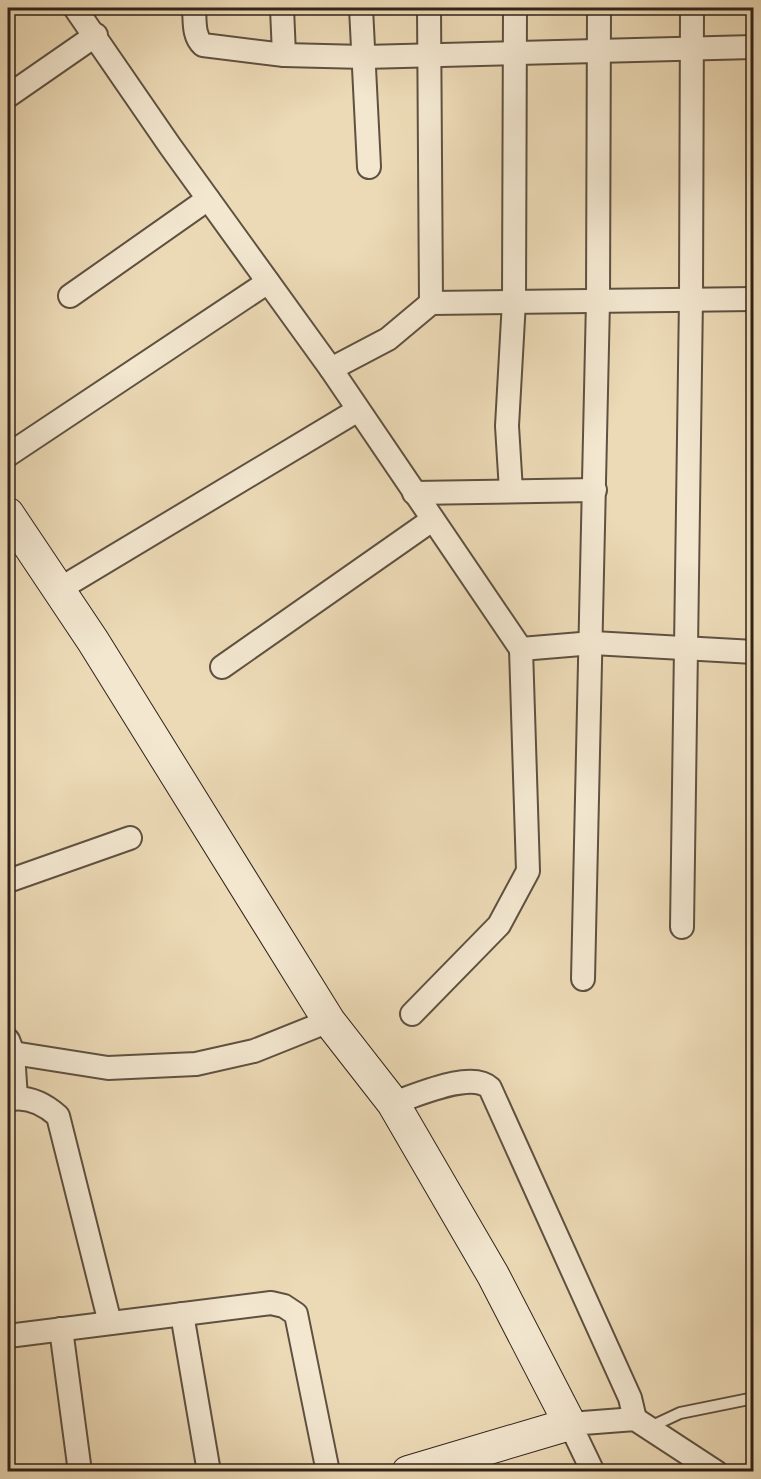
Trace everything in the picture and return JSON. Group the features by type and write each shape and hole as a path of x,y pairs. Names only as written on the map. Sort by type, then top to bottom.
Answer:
{"main road":[{"path":"11,528 58,590 118,681 329,1021 393,1103 493,1275 570,1424 408,1472"}],"street":[{"path":"75,8 96,35 208,199 331,369 521,649 528,871 499,925 412,1014"},
{"path":"194,8 195,29 198,41 203,45 284,55 430,56 753,47"},
{"path":"282,8 284,55"},
{"path":"361,8 369,167"},
{"path":"429,8 431,303"},
{"path":"511,491 507,426 514,301 515,8"},
{"path":"584,979 598,301 599,8"},
{"path":"682,927 691,298 692,8"},
{"path":"8,96 96,35"},
{"path":"70,296 208,199"},
{"path":"8,455 267,282"},
{"path":"331,369 388,339 431,303 753,299"},
{"path":"58,590 358,410"},
{"path":"414,493 595,490"},
{"path":"222,667 432,520"},
{"path":"521,649 592,643 753,652"},
{"path":"8,881 130,838"},
{"path":"110,1323 58,1116 43,1103 12,1099 10,1046 108,1068 196,1064 254,1051 329,1021"},
{"path":"393,1103 468,1080 483,1082 489,1088 641,1424"},
{"path":"8,1336 271,1303 284,1306 296,1314 328,1472"},
{"path":"182,1314 209,1472"},
{"path":"61,1329 80,1472"},
{"path":"592,1472 570,1424 641,1424 716,1472"}],"lane":[{"path":"641,1424 680,1413 753,1398"}]}
